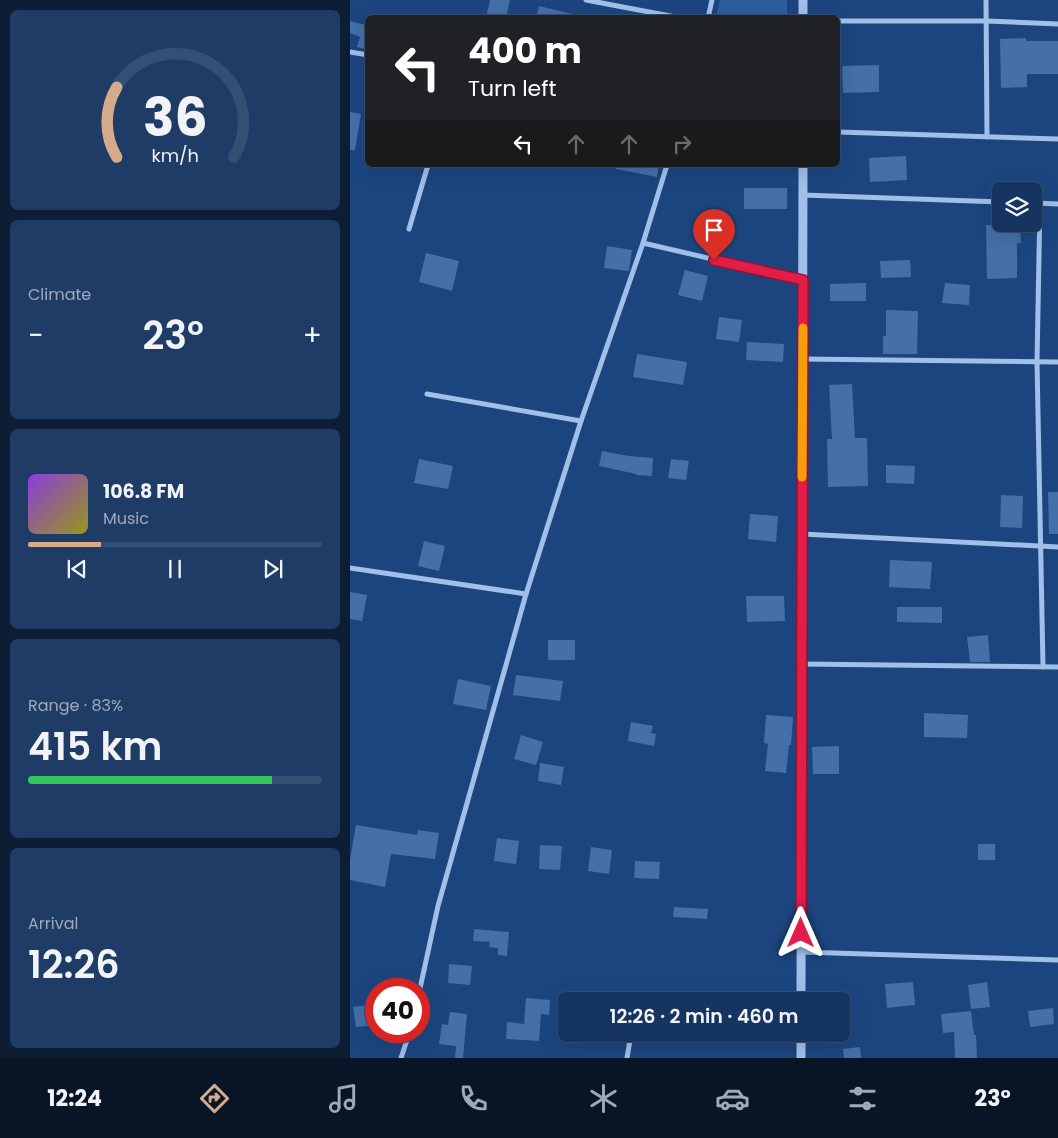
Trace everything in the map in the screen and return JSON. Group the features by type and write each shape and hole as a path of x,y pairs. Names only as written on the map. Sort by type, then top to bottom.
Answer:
{"street":[{"path":"586,0 665,15"},
{"path":"709,15 712,0"},
{"path":"803,0 803,15"},
{"path":"986,0 987,137"},
{"path":"840,21 987,21 1058,24"},
{"path":"350,52 365,54"},
{"path":"840,132 1058,139"},
{"path":"409,229 427,167"},
{"path":"422,978 438,906 526,594 581,421 643,243 666,167"},
{"path":"801,992 803,167"},
{"path":"803,195 992,202"},
{"path":"1042,203 1058,204"},
{"path":"1037,232 1037,362 1043,667"},
{"path":"643,243 803,280"},
{"path":"802,359 1058,362"},
{"path":"427,394 581,421"},
{"path":"802,534 1058,547"},
{"path":"350,568 526,594"},
{"path":"802,664 1058,667"},
{"path":"801,952 1058,960"},
{"path":"627,1058 630,1042"},
{"path":"801,1042 801,1058"},
{"path":"401,1058 406,1043"}],"shaded area":[{"path":"720,0 787,0 787,15 716,15"}],"building":[{"path":"490,0 510,0 507,15 487,15"},
{"path":"539,6 572,14 572,15 537,15"},
{"path":"350,21 365,25 365,49 357,47 360,37 350,33"},
{"path":"1026,38 1026,41 1058,41 1058,74 1027,74 1027,87 1001,88 1000,39"},
{"path":"879,65 879,92 843,93 842,66"},
{"path":"350,112 361,114 355,150 350,150"},
{"path":"906,156 907,180 870,182 869,158"},
{"path":"616,167 659,167 657,177 616,169"},
{"path":"744,188 787,188 787,209 744,209"},
{"path":"986,225 992,225 992,232 1020,232 1021,243 1017,243 1017,278 987,279"},
{"path":"607,246 632,250 629,271 604,268"},
{"path":"426,253 459,261 452,291 419,282"},
{"path":"910,260 911,277 881,278 880,261"},
{"path":"685,270 708,276 702,301 678,295"},
{"path":"866,283 866,301 830,301 830,284"},
{"path":"945,283 970,285 969,305 942,303"},
{"path":"886,310 918,311 917,354 883,354 883,336 886,336"},
{"path":"719,317 742,320 739,342 716,339"},
{"path":"747,342 784,344 783,362 746,360"},
{"path":"637,354 687,362 683,385 633,377"},
{"path":"852,384 855,438 867,438 868,486 828,487 827,439 832,439 829,385"},
{"path":"602,451 653,458 652,476 636,475 599,466"},
{"path":"419,459 453,466 448,489 414,483"},
{"path":"671,459 689,461 686,480 668,478"},
{"path":"886,465 915,466 914,484 886,483"},
{"path":"1048,492 1058,492 1058,534 1049,534"},
{"path":"1001,495 1023,496 1022,528 1000,527"},
{"path":"750,514 778,516 776,542 748,539"},
{"path":"424,541 445,546 439,571 418,566"},
{"path":"890,560 932,562 930,589 889,587"},
{"path":"350,592 367,595 362,621 350,619"},
{"path":"746,596 784,596 785,621 747,622"},
{"path":"897,607 942,607 942,623 897,622"},
{"path":"988,635 990,662 970,662 967,637"},
{"path":"548,640 575,640 575,660 548,660"},
{"path":"516,675 563,681 560,701 513,695"},
{"path":"458,679 491,686 486,710 453,704"},
{"path":"924,713 968,715 967,738 924,737"},
{"path":"766,715 793,717 786,773 765,771 768,744 764,743"},
{"path":"631,722 653,726 651,733 656,734 654,746 628,741"},
{"path":"521,735 543,742 536,765 514,759"},
{"path":"839,746 839,774 813,774 812,747"},
{"path":"540,763 564,767 561,785 538,781"},
{"path":"356,825 417,835 418,830 439,833 435,859 391,854 385,887 350,880 350,860"},
{"path":"497,838 519,841 516,864 494,861"},
{"path":"978,844 995,844 995,860 978,860"},
{"path":"540,845 562,846 560,870 539,869"},
{"path":"591,847 612,850 609,874 588,871"},
{"path":"635,861 660,862 659,879 634,878"},
{"path":"674,907 708,909 707,919 673,917"},
{"path":"474,929 509,932 507,956 498,955 498,948 489,947 490,942 473,941"},
{"path":"449,964 472,966 470,985 448,983"},
{"path":"913,982 915,1005 887,1008 885,984"},
{"path":"987,982 990,1007 971,1009 968,985"},
{"path":"526,998 550,1000 549,1015 541,1014 539,1041 506,1039 507,1022 524,1024"},
{"path":"365,1005 365,1026 356,1027 353,1007"},
{"path":"1053,1008 1054,1024 1030,1027 1028,1011"},
{"path":"971,1011 974,1035 976,1035 977,1058 955,1058 954,1032 943,1033 941,1014"},
{"path":"450,1012 467,1014 463,1058 455,1058 456,1046 439,1044 442,1024 448,1025"},
{"path":"860,1047 861,1058 844,1058 843,1049"}],"slow traffic":[{"path":"802,477 803,328"}],"route":[{"path":"714,260 803,280 801,933"}]}
